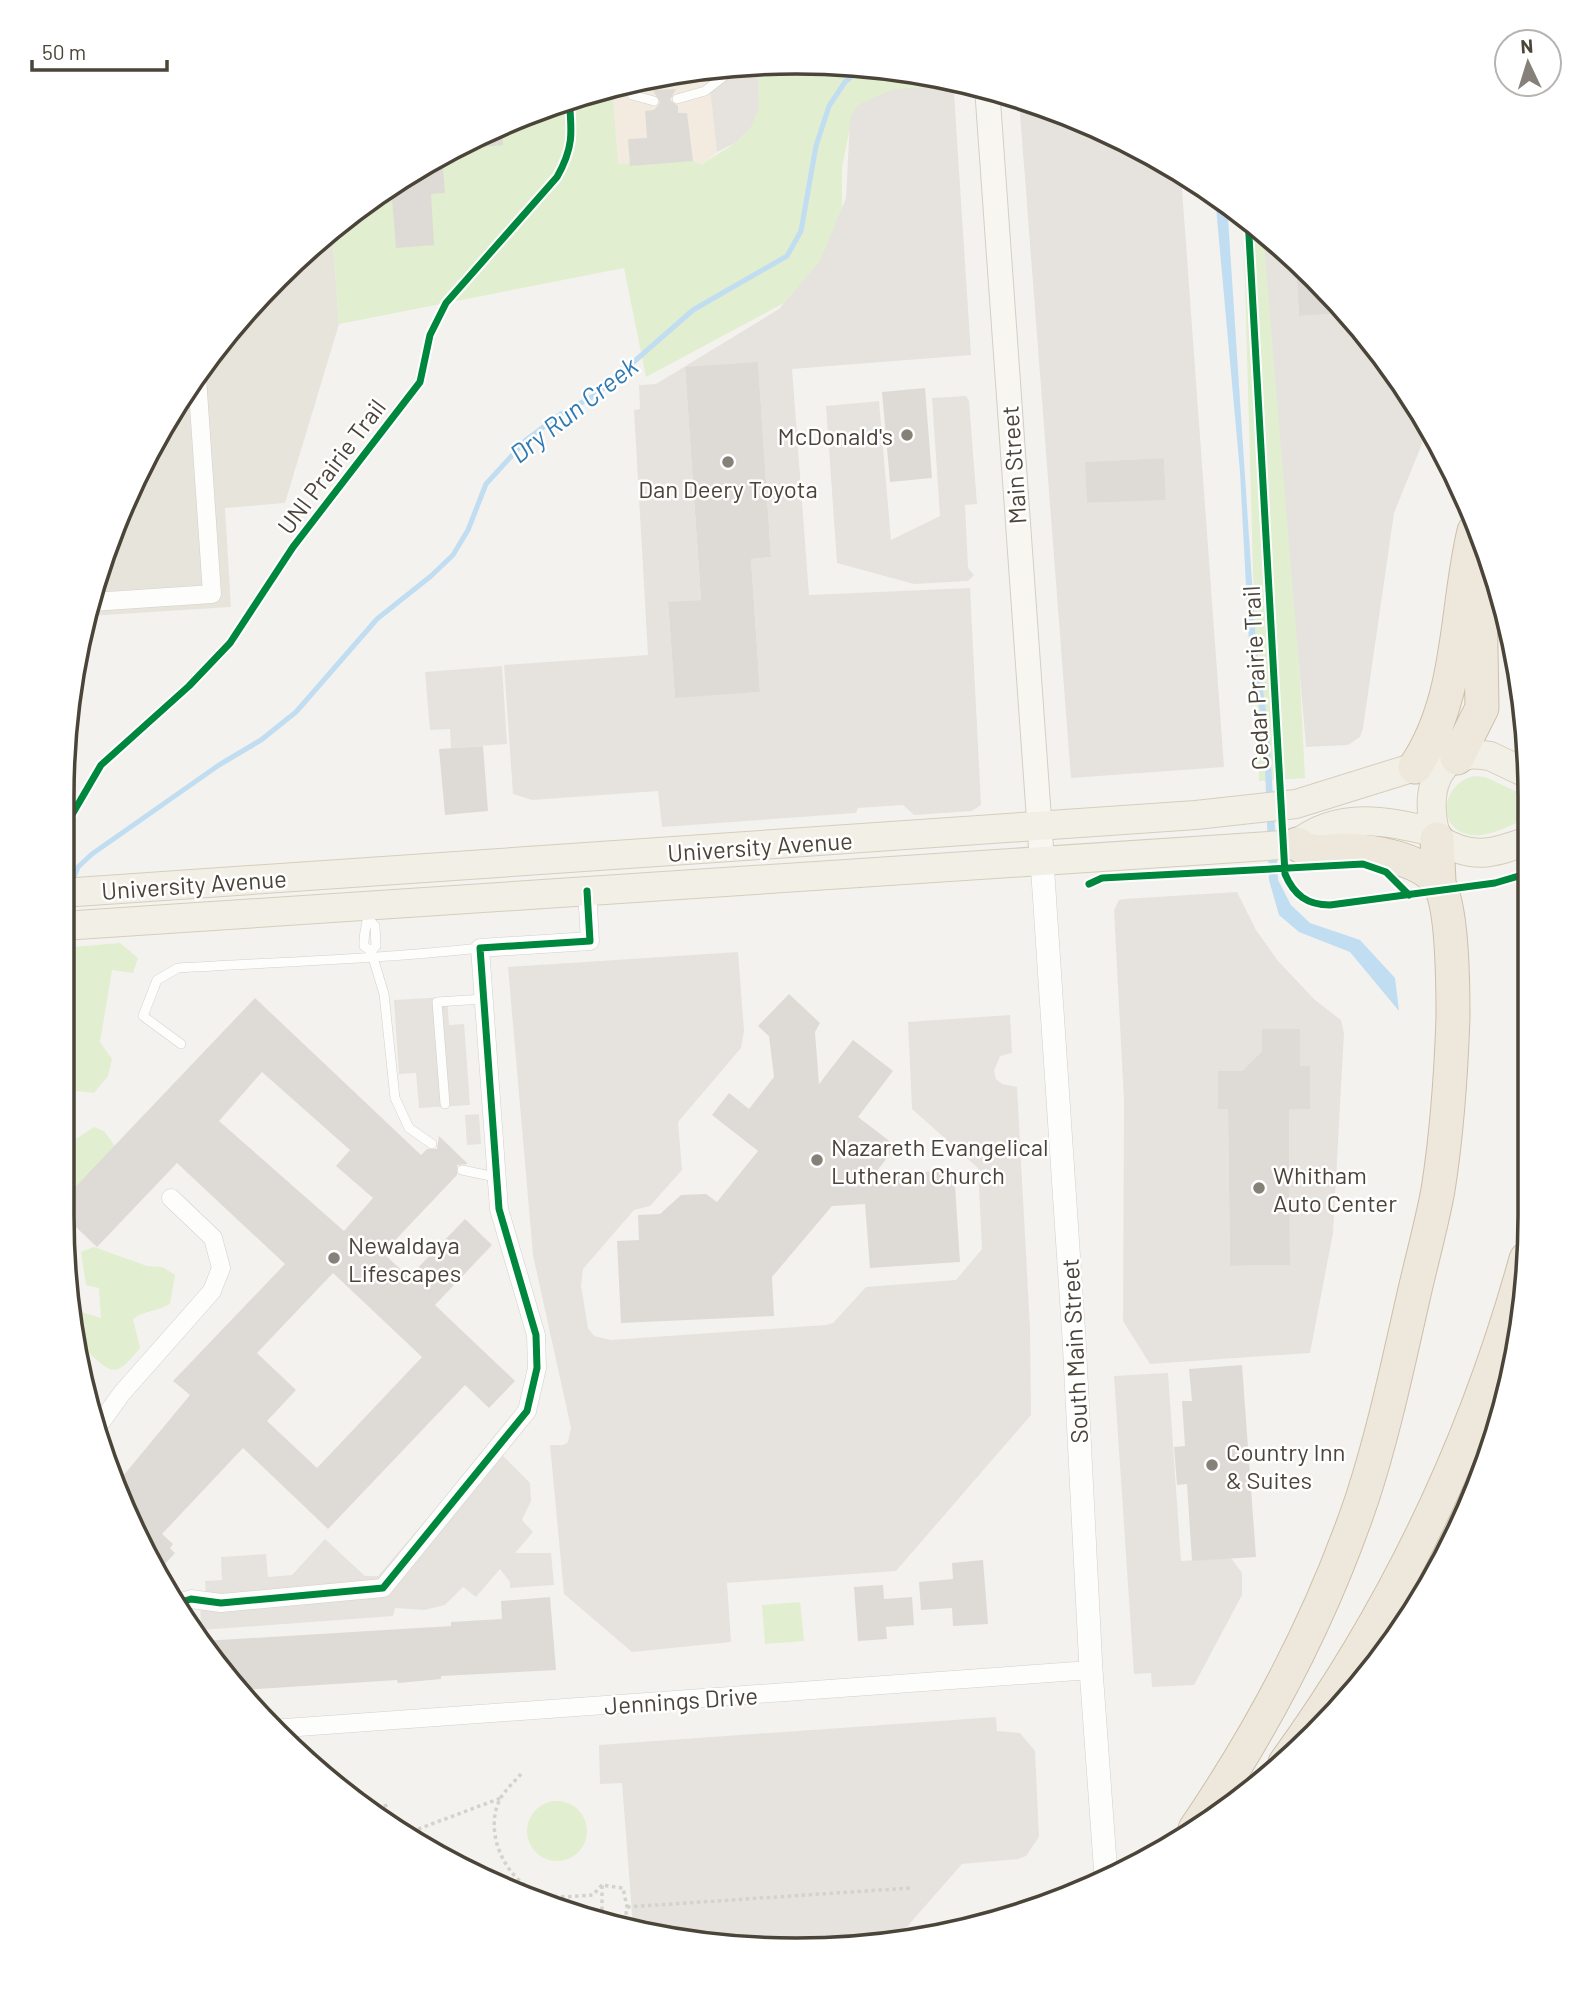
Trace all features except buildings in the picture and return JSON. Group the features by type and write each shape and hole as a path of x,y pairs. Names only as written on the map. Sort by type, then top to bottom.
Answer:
{"highway":[{"path":"1415,767 1426,751 1454,670 1463,577 1471,542"},
{"path":"1454,759 1482,708 1480,567"},
{"path":"1209,1808 1252,1743 1290,1672 1362,1499 1391,1399 1438,1191 1450,1088 1454,964 1438,882 1436,836"},
{"path":"1297,844 1310,853 1346,850 1378,854 1422,867 1438,882"},
{"path":"1313,1719 1366,1638 1436,1507 1483,1396 1512,1305"}],"main road":[{"name":"Main Street","path":"985,99 1039,827"},
{"name":"University Avenue","path":"74,892 1039,827 1254,809 1296,804 1415,767 1473,754 1490,756 1517,769"},
{"path":"1436,836 1431,798 1441,767 1454,759"},
{"name":"University Avenue","path":"74,925 368,913 587,891 1297,844 1315,830 1367,820 1390,821 1436,836 1458,851 1476,855 1518,845"},
{"name":"South Main Street","path":"1039,827 1042,861"}],"street":[{"path":"100,601 212,594 198,390"},
{"name":"South Main Street","path":"1042,861 1105,1868"},
{"path":"184,1601 191,1599 221,1603 383,1588 527,1411 537,1368 536,1335 499,1209 480,948 590,940 587,891"},
{"path":"103,1419 122,1393 212,1290 221,1268 214,1238 172,1198"},
{"name":"Jennings Drive","path":"286,1728 1091,1671"}],"lane":[{"path":"677,99 705,91 722,78"},
{"path":"630,93 654,101"},
{"path":"368,913 363,928 364,946 371,955 384,994 395,1098 409,1128 432,1144"},
{"path":"181,1044 143,1016 157,979 178,968 480,948"},
{"path":"445,1104 437,1002 484,999"},
{"path":"463,1170 495,1177"}],"path":[{"path":"521,1774 501,1798 495,1817 496,1840 503,1862 531,1888"},
{"path":"415,1830 501,1798"},
{"path":"385,1804 388,1813"},
{"path":"548,1894 593,1895 602,1885"},
{"path":"602,1885 623,1888 627,1907 625,1918"},
{"path":"602,1885 603,1912"},
{"path":"627,1907 910,1888"}],"shaded area":[{"path":"759,75 758,110 735,143 717,152 702,165 617,164 612,97 655,87"},
{"path":"759,75 758,110 751,127 735,143 717,152 710,88 723,78"},
{"path":"934,87 954,93 971,355 792,369 809,595 970,588 981,805 972,811 914,815 903,805 858,808 856,813 662,827 658,791 532,800 513,794 504,665 648,655 634,410 640,409 639,385 656,384 779,309 820,261 846,198 850,119 856,106 893,89","holes":["758,363 771,557 751,559 760,692 675,697 668,603 701,600 685,368"]},
{"path":"1020,109 1072,128 1115,148 1182,186 1224,767 1071,778","holes":["1164,458 1166,499 1087,503 1086,462"]},
{"path":"333,242 339,324 285,503 225,508 231,607 96,616 128,519 170,434 195,394 253,319 285,285"},
{"path":"1264,247 1297,276 1299,316 1333,314 1396,394 1424,440 1394,513 1360,737 1348,745 1306,747"},
{"path":"966,396 969,401 977,504 965,505 968,568 974,575 968,581 914,584 837,563 826,406 879,401 891,540 940,516 932,398"},
{"path":"502,666 507,744 451,748 450,729 430,730 425,672"},
{"path":"1237,892 1256,930 1278,961 1315,1000 1341,1020 1344,1033 1333,1233 1310,1353 1150,1364 1123,1321 1124,1101 1114,910 1119,900","holes":["1262,1051 1300,1066 1310,1067 1310,1109 1289,1110 1290,1265 1230,1266 1228,1109 1218,1109 1218,1071 1242,1071"]},
{"path":"738,952 744,1031 741,1048 678,1122 682,1170 650,1206 634,1210 583,1269 581,1286 588,1328 594,1336 611,1340 826,1325 833,1323 866,1287 956,1280 982,1249 978,1168 912,1109 908,1022 1010,1015 1012,1053 1000,1056 994,1071 996,1079 1002,1084 1017,1087 1030,1328 1031,1415 896,1571 727,1583 731,1642 632,1652 564,1594 550,1445 563,1445 568,1442 571,1428 533,1255 508,967"},
{"path":"447,997 449,1025 464,1024 470,1105 419,1108 416,1073 399,1074 394,1000"},
{"path":"479,1114 481,1144 467,1145 465,1115"},
{"path":"1168,1373 1181,1561 1231,1558 1242,1573 1242,1595 1194,1685 1152,1687 1151,1673 1134,1674 1114,1376"},
{"path":"491,1444 530,1483 531,1501 522,1520 533,1532 515,1553 551,1553 554,1585 510,1588 510,1582 500,1569 476,1597 463,1587 445,1605 424,1610 395,1608 393,1616 204,1630 201,1626 200,1598 206,1597 205,1581 222,1580 221,1557 266,1554 268,1577 292,1575 325,1539 365,1576 378,1576"},
{"path":"996,1717 997,1731 1020,1733 1035,1751 1039,1837 1026,1856 1018,1859 962,1864 904,1930 843,1937 796,1938 748,1937 655,1925 633,1920 622,1783 600,1784 599,1745"}],"green space":[{"path":"759,75 843,75 948,90 860,113 849,132 842,168 842,208 821,269 805,289 784,303 646,377 624,268 339,324 333,242 394,195 435,170 519,128 613,97 618,164 693,161 702,165 743,135 754,117"},
{"path":"1243,230 1279,259 1305,778 1259,781"},
{"path":"1474,776 1485,777 1518,792 1518,822 1485,834 1471,835 1459,831 1447,816 1447,806 1449,797 1463,781"},
{"path":"120,943 138,958 133,973 112,970 100,1042 112,1059 108,1076 94,1093 74,1091 74,947"},
{"path":"94,1127 104,1131 115,1146 74,1189 74,1140"},
{"path":"94,1247 147,1266 162,1267 175,1275 170,1304 133,1319 140,1348 125,1364 114,1370 103,1365 87,1351 87,1354 80,1312 101,1318 99,1288 86,1285 81,1252"},
{"path":"800,1602 804,1641 765,1644 762,1605"},
{"path":"551,1801 563,1801 582,1814 587,1831 585,1843 574,1856 563,1861 551,1861 532,1848 527,1837 527,1825 540,1806"}],"water":[{"path":"1216,209 1228,218 1256,643 1269,730 1278,880 1291,905 1310,923 1360,940 1395,978 1399,1011 1350,952 1299,932 1279,915 1269,880 1264,737 1249,644 1240,472"}],"waterway":[{"name":"Dry Run Creek","path":"74,877 78,867 92,854 219,765 261,740 296,712 377,619 453,555 468,530 486,484 526,440 561,414 597,394 693,310 787,256 801,231 816,146 829,106 845,82 852,76"}],"cycle path":[{"name":"UNI Prairie Trail","path":"74,811 101,765 189,686 230,643 293,547 420,382 430,335 446,303 557,177 569,148 570,110"},
{"name":"Cedar Prairie Trail","path":"1249,234 1285,874 1302,897 1308,901 1330,905 1495,883 1518,876"},
{"path":"1089,884 1102,878 1363,864 1386,872 1409,895"},
{"path":"184,1601 191,1599 221,1603 383,1588 527,1411 537,1368 536,1335 499,1209 480,948 590,941 587,891"}],"place":[{"name":"McDonald's","path":"907,435"},
{"name":"Dan Deery Toyota","path":"728,462"},
{"name":"Nazareth Evangelical Lutheran Church","path":"817,1160"},
{"name":"Whitham Auto Center","path":"1259,1188"},
{"name":"Newaldaya Lifescapes","path":"334,1258"},
{"name":"Country Inn & Suites","path":"1212,1465"}]}
